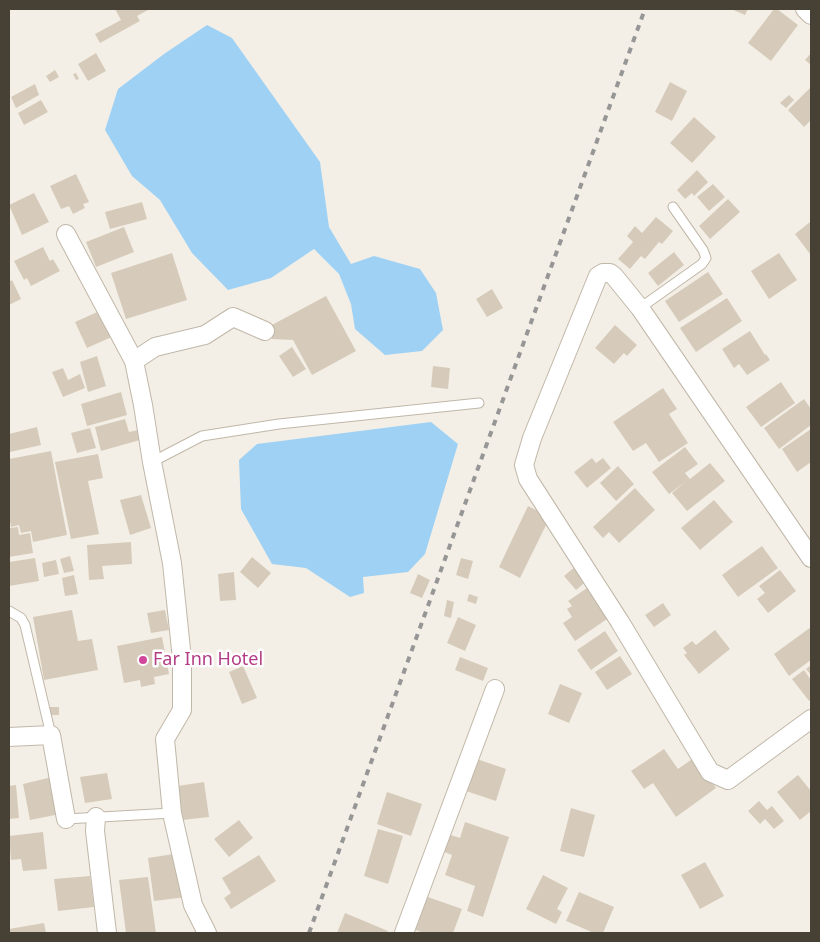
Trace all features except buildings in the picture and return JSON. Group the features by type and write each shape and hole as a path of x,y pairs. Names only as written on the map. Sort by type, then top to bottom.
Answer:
{"street":[{"path":"805,9 811,16"},
{"path":"66,234 134,361 143,405 172,563 182,659 182,710 165,739 172,813 193,905 207,933"},
{"path":"811,558 640,308 614,276 610,273 598,276 532,438 524,465 528,479 620,622 710,772 728,780 811,719"},
{"path":"134,361 155,347 205,335 233,317 265,331"},
{"path":"404,933 495,689"},
{"path":"9,737 51,735 66,819"},
{"path":"96,817 95,831 106,933"}],"lane":[{"path":"640,308 702,264 706,258 703,250 673,207"},
{"path":"152,462 202,436 279,424 479,403"},
{"path":"9,611 21,618 25,625 51,735"},
{"path":"66,819 172,813"}],"water":[{"path":"207,25 232,38 320,162 329,227 351,264 374,256 420,269 436,293 443,330 422,351 385,355 355,329 351,304 339,274 314,249 271,278 228,290 192,253 160,200 132,176 105,130 118,89 164,54"},
{"path":"431,422 458,444 425,554 408,572 363,577 364,593 350,597 306,568 272,564 241,509 239,460 257,444"}],"railway":[{"path":"309,933 645,9"}],"place":[{"name":"Far Inn Hotel","path":"143,660"}]}
